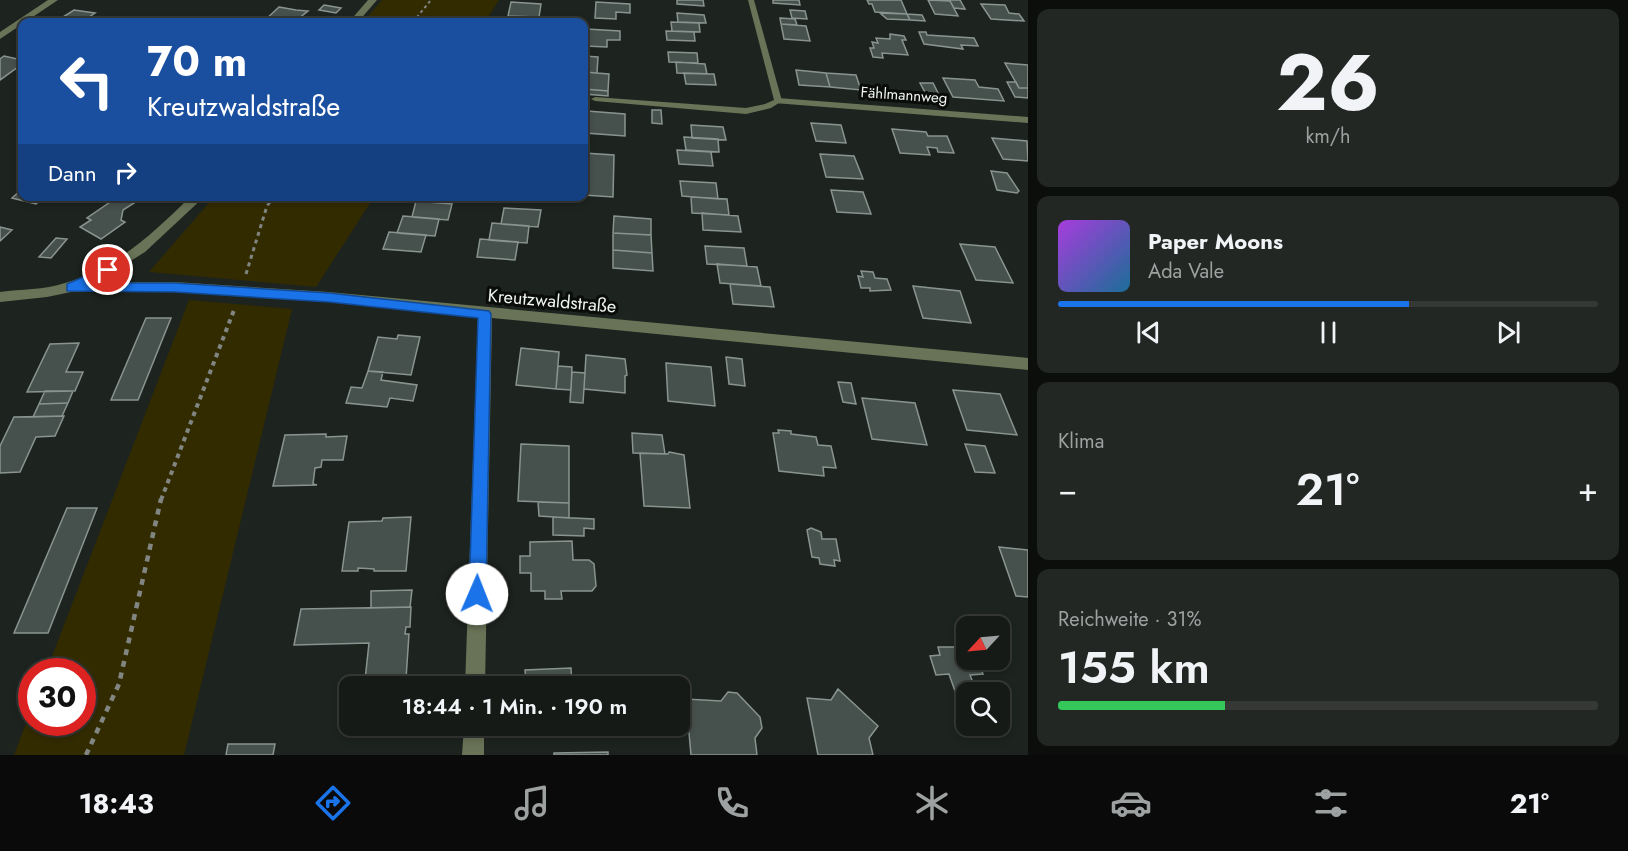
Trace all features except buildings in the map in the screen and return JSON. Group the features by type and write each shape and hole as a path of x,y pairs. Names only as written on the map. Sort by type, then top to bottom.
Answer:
{"street":[{"path":"27,18 54,0"},
{"path":"357,18 373,0"},
{"path":"0,36 18,24"},
{"name":"Fählmannweg","path":"778,101 1028,120"},
{"path":"0,297 71,287 126,261 165,231 194,201"},
{"name":"Kreutzwaldstraße","path":"71,287 175,287 329,297 485,314 1028,364"},
{"path":"475,676 485,314"},
{"path":"473,755 474,736"}],"lane":[{"path":"595,99 746,111 778,101 751,0"}],"path":[{"path":"416,18 431,0"},
{"path":"86,755 119,684 163,492 241,292 270,201"}],"shaded area":[{"path":"382,0 499,0 488,18 366,18"},
{"path":"211,201 371,201 316,287 149,272"},
{"path":"189,300 292,309 184,755 14,755 21,736 96,736 96,658 51,658"}],"route":[{"path":"108,270 71,287 175,287 329,297 485,314 477,594"}]}
